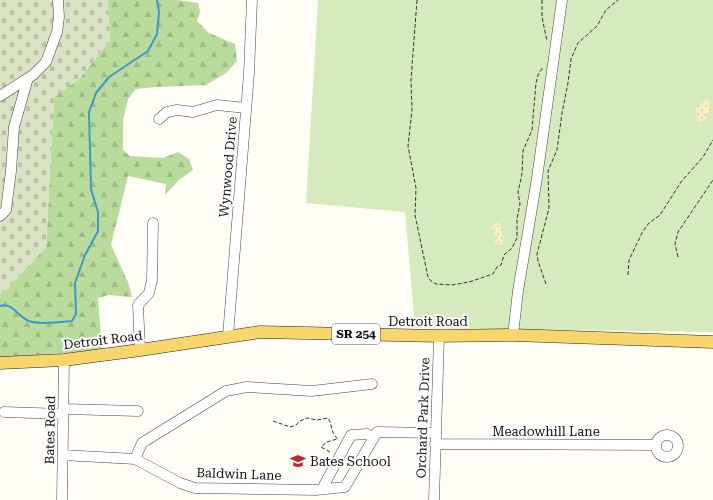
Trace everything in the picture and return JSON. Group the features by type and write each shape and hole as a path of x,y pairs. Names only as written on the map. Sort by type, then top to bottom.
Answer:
{"main road":[{"name":"Detroit Road","path":"0,363 64,360 260,332 439,336 513,335 713,342"}],"street":[{"path":"0,96 33,75 46,62 57,32 59,17 58,0"},
{"name":"Wynwood Drive","path":"228,336 246,108 252,0"},
{"path":"513,335 517,296 537,178 562,0"},
{"path":"0,216 6,210 11,171 14,127 28,78"},
{"path":"159,119 167,112 177,110 193,112 217,105 246,108"},
{"path":"140,350 138,305 149,293 152,280 153,223"},
{"name":"Orchard Park Drive","path":"434,500 439,336"},
{"name":"Bates Road","path":"62,500 64,360"},
{"path":"135,459 142,443 226,391 247,387 312,391 372,384"},
{"path":"4,412 138,411"},
{"path":"322,489 351,435 367,434 373,438 377,432 435,433"},
{"name":"Baldwin Lane","path":"63,455 135,459 180,483 195,488 345,488 373,438"},
{"name":"Meadowhill Lane","path":"435,444 656,445"}],"path":[{"path":"417,0 411,80 412,110 408,146 416,190 414,208 416,222 428,275 434,284 443,286 458,284 475,281 493,274 497,267 501,265 504,255 515,244 517,238 517,219 520,204 518,192 522,174 522,151 532,130 536,83 538,75 544,66"},
{"path":"542,0 542,18 548,45"},
{"path":"546,284 537,254 549,208 548,171 557,150 571,59 578,44 597,26 606,10 618,0"},
{"path":"628,275 629,260 643,231 649,223 660,215 681,182 703,157 713,140"},
{"path":"678,257 675,244 678,232 713,180"},
{"path":"273,421 290,427 307,418 317,420 328,418 331,423 331,431 338,439 327,442 321,447 330,452"}],"green space":[{"path":"0,0 108,0 110,40 80,78 54,97 46,247 6,290 0,294"},
{"path":"108,0 177,0 198,3 200,12 197,21 209,33 235,44 237,61 226,73 206,85 136,89 128,99 123,120 123,150 130,156 163,158 178,152 189,159 193,170 179,180 165,195 166,184 128,176 111,245 128,282 132,297 109,295 98,298 102,351 0,357 0,294 6,290 46,247 54,97 80,78 110,40"},
{"path":"318,0 713,0 713,332 415,328 405,212 306,203"}],"sand":[{"path":"707,100 709,102 710,110 707,114 703,114 706,117 706,120 700,122 697,120 696,108 698,105 702,107 701,103"},
{"path":"495,223 499,223 502,229 501,234 504,237 501,245 494,242 499,237 494,234 496,229 493,230 491,228"}],"waterway":[{"path":"0,306 8,306 25,319 38,323 72,321 76,314 75,283 85,255 98,231 98,212 91,189 89,112 96,93 109,77 148,51 157,34 159,12 157,0"}],"place":[{"name":"Bates School","path":"298,461"}]}
